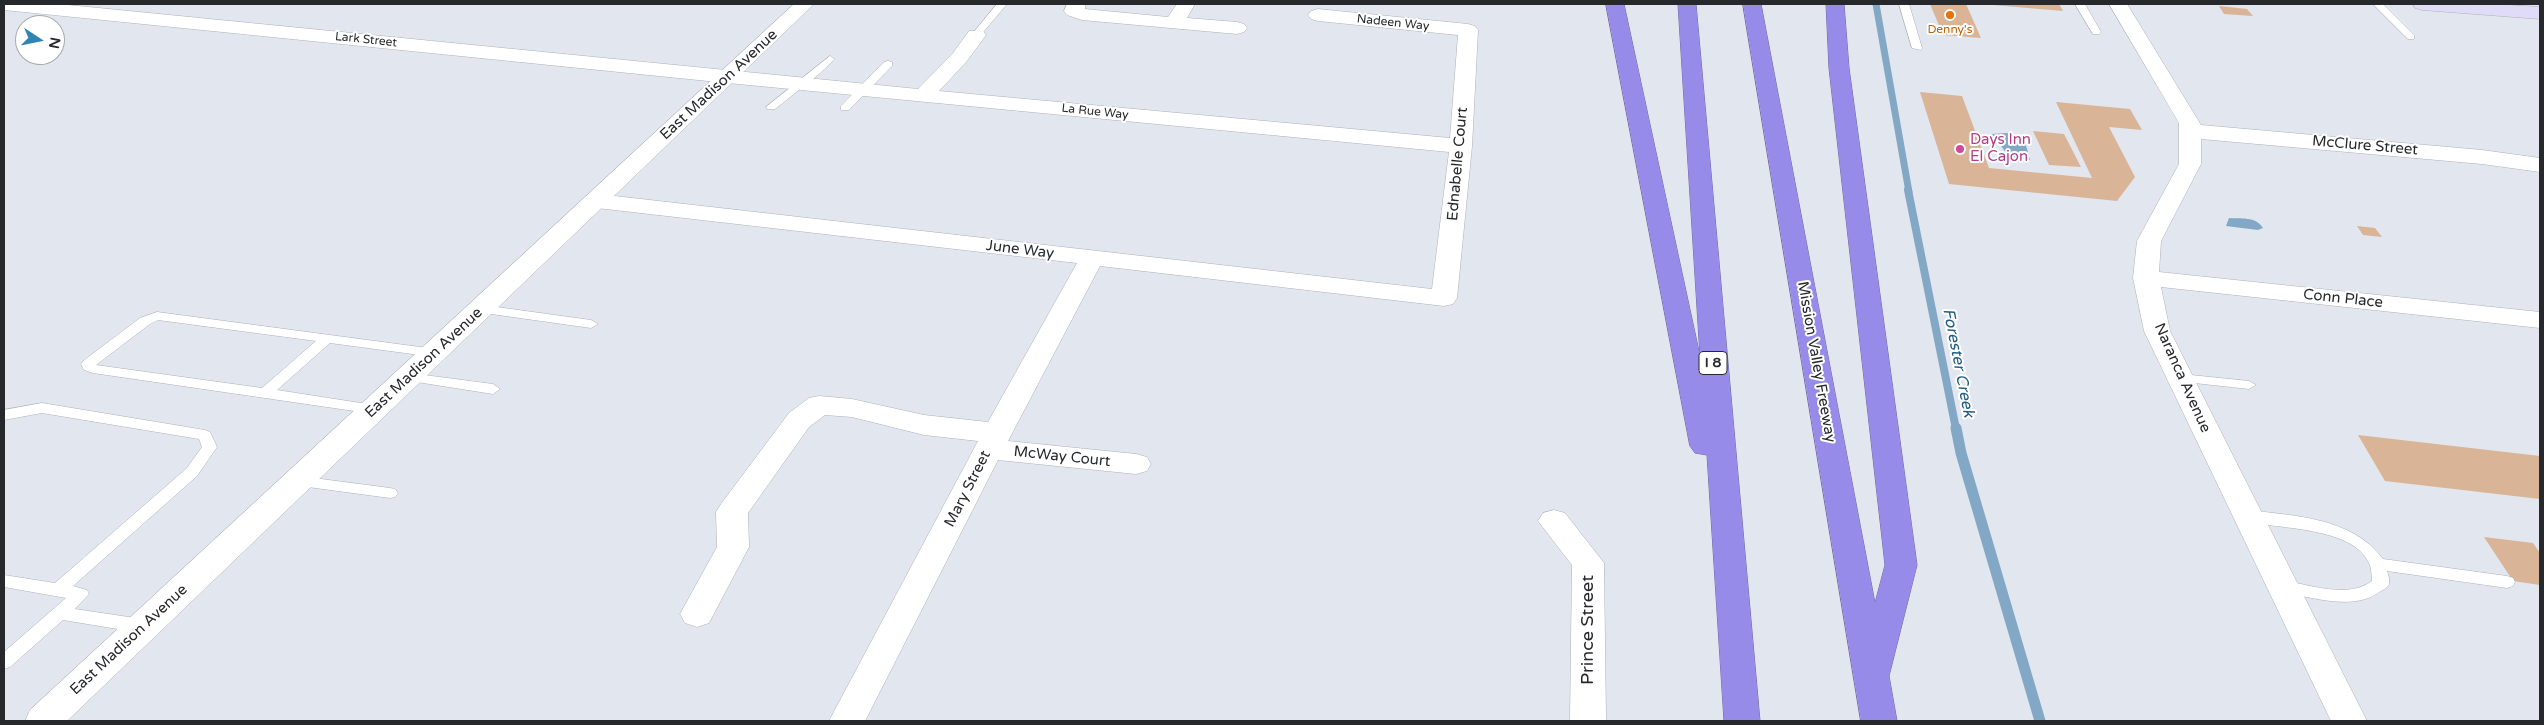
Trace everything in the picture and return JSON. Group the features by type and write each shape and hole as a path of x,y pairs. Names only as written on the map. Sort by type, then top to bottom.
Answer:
{"highway":[{"path":"1616,4 1728,558"},
{"name":"I 8","path":"1687,4 1742,721"},
{"name":"Mission Valley Freeway","path":"1752,4 1879,721"},
{"path":"1835,4 1839,68 1900,565 1872,678"}],"main road":[{"path":"2422,4 2490,6 2540,12"}],"street":[{"name":"Lark Street","path":"4,4 728,77"},
{"name":"East Madison Avenue","path":"43,721 805,4"},
{"path":"1076,4 1074,11 1082,14 1237,28"},
{"path":"1174,23 1186,4"},
{"name":"Naranca Avenue","path":"2118,4 2190,123 2190,164 2149,241 2146,278 2158,330 2281,586 2349,721"},
{"name":"Nadeen Way","path":"1318,15 1468,30"},
{"name":"Ednabelle Court","path":"1444,298 1461,146 1468,30"},
{"path":"924,95 960,58 976,35"},
{"name":"La Rue Way","path":"728,77 1461,146"},
{"name":"McClure Street","path":"2190,131 2482,157 2540,165"},
{"name":"June Way","path":"597,201 1444,298"},
{"name":"Mary Street","path":"847,721 993,441 1092,258"},
{"name":"Conn Place","path":"2146,278 2540,320"},
{"name":"McWay Court","path":"697,614 733,547 732,512 799,420 819,405 852,408 993,441 1136,464"},
{"name":"Prince Street","path":"1554,521 1588,563 1588,721"}],"lane":[{"path":"976,35 1002,4"},
{"path":"1904,4 1917,48"},
{"path":"2080,4 2096,32"},
{"path":"2378,4 2411,37"},
{"path":"771,107 784,94 814,76 830,59"},
{"path":"845,108 888,64"},
{"path":"482,309 591,324"},
{"path":"375,409 93,369 88,364 145,321 157,316 435,352"},
{"path":"264,393 327,339"},
{"path":"408,377 493,389"},
{"path":"2181,378 2250,385"},
{"path":"4,415 23,410 52,410 205,435 210,447 192,472 57,591"},
{"path":"298,481 390,493"},
{"path":"2247,516 2328,528 2361,546 2378,564 2381,583 2367,594 2337,594 2281,586"},
{"path":"2378,564 2507,582"},
{"path":"4,581 81,594 4,662"},
{"path":"59,613 143,626"}],"water":[{"path":"2007,133 2024,138 2030,160 2009,158 1998,141 1991,139 1991,134"},
{"path":"2229,218 2252,220 2263,228 2258,230 2226,226"}],"building":[{"path":"1930,4 1966,4 1981,38 1943,35"},
{"path":"2059,4 2063,11 1993,5"},
{"path":"2219,6 2247,9 2253,16 2224,14"},
{"name":"Days Inn El Cajon","path":"1920,92 1962,96 1989,168 2092,178 2056,102 2130,109 2142,130 2109,127 2135,177 2117,201 1949,184"},
{"path":"2033,131 2064,134 2081,167 2049,165"},
{"path":"2357,226 2375,228 2382,237 2363,235"},
{"path":"2358,435 2540,456 2540,499 2385,481"},
{"path":"2484,537 2533,543 2540,553 2540,585 2513,581"}],"waterway":[{"name":"Forester Creek","path":"1876,4 1909,192"},
{"name":"Forester Creek","path":"1908,190 1956,429"},
{"name":"Forester Creek","path":"1956,428 1961,453 2040,721"}],"place":[{"name":"Denny's","path":"1950,15"},
{"name":"Days Inn El Cajon","path":"1960,149"}]}
